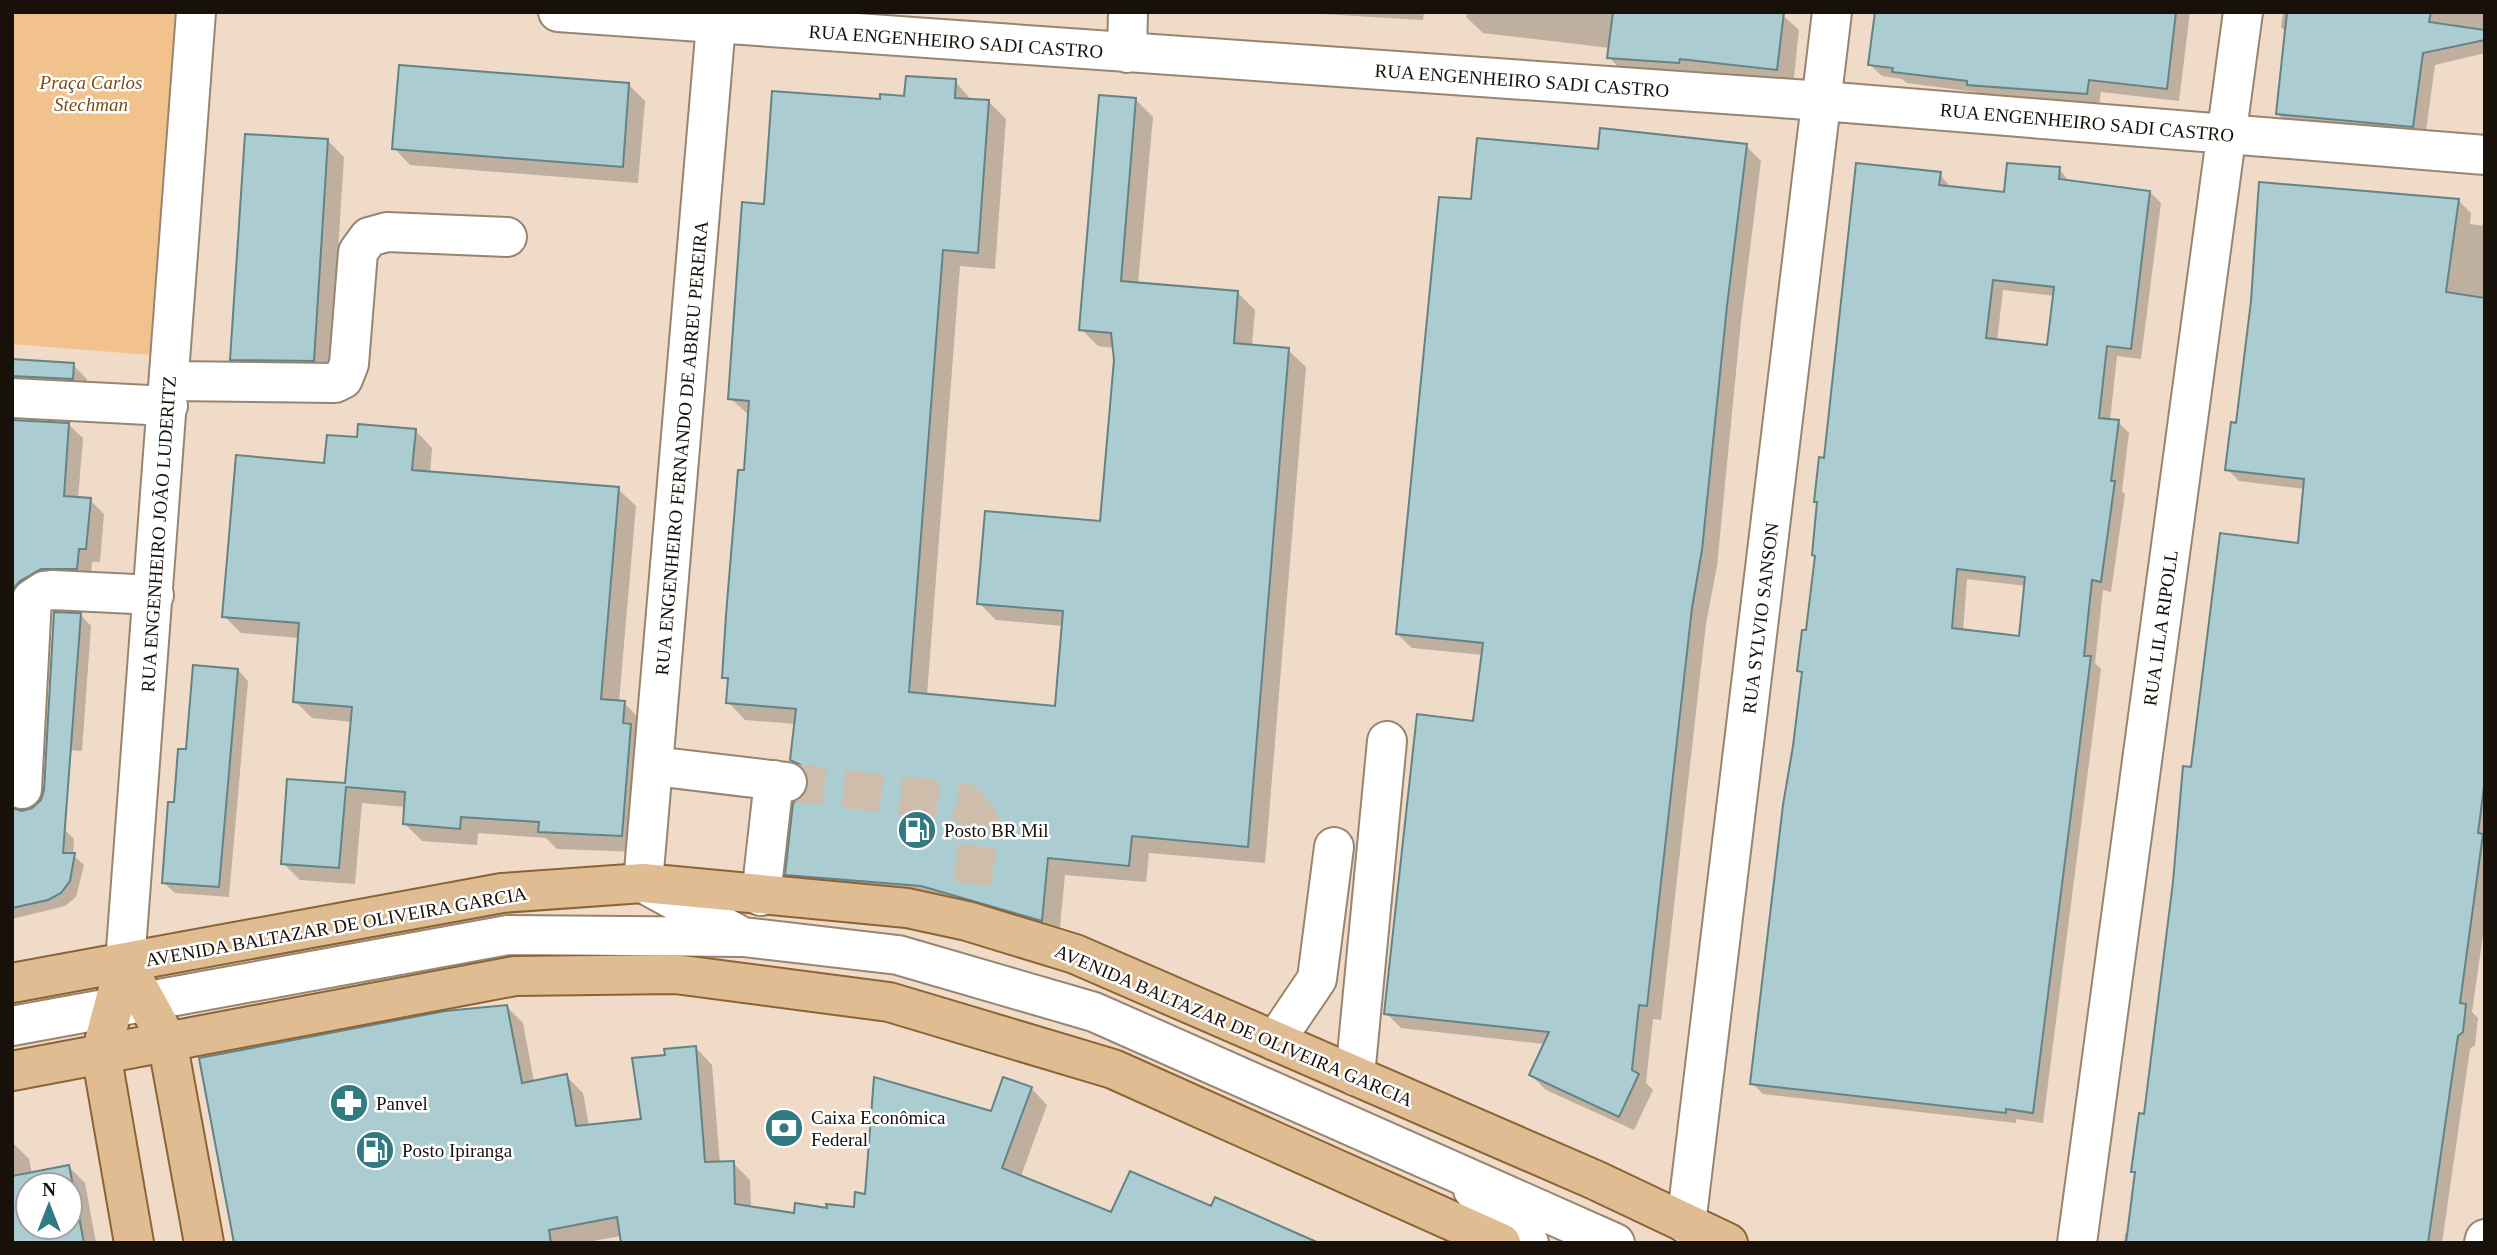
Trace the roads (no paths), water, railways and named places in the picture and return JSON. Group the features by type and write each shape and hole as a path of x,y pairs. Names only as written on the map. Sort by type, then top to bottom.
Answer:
{"main road":[{"name":"AVENIDA BALTAZAR DE OLIVEIRA GARCIA","path":"12,983 502,893 643,883 761,896 968,911 1075,954 1595,1180 1728,1243"},
{"name":"RUA ENGENHEIRO JOÃO LUDERITZ","path":"102,1053 129,1005 125,962"},
{"path":"12,1071 515,975 675,974 889,1002 1113,1069 1501,1243"},
{"path":"129,1005 167,1040 204,1243"},
{"path":"102,1053 134,1243"}],"street":[{"name":"RUA ENGENHEIRO JOÃO LUDERITZ","path":"125,962 196,12"},
{"name":"RUA ENGENHEIRO SADI CASTRO","path":"558,12 717,19 1127,53 1822,101 2485,155"},
{"path":"1127,53 1128,12"},
{"name":"RUA SYLVIO SANSON","path":"1686,1224 1832,12"},
{"name":"RUA LILA RIPOLL","path":"2077,1243 2243,12"},
{"name":"RUA ENGENHEIRO FERNANDO DE ABREU PEREIRA","path":"643,883 717,19"},
{"path":"12,398 169,394 335,383 343,379 349,364 358,253 369,237 387,232 507,237"},
{"path":"22,789 32,599 44,591 53,590 153,595"},
{"path":"1355,1076 1387,741"},
{"path":"654,766 781,781 761,896"},
{"path":"1275,1041 1317,979 1334,847"},
{"path":"643,883 743,937"},
{"path":"12,1026 508,934 743,937 898,955 1094,1012 1615,1243"},
{"path":"675,974 743,937"},
{"path":"1448,1167 1595,1180"},
{"path":"1448,1167 1529,1243"}],"tunnel":[{"path":"787,782 966,803 980,822 970,901"}],"place":[{"name":"Posto BR Mil","path":"917,830"},
{"name":"Panvel","path":"349,1103"},
{"name":"Caixa Econômica Federal","path":"784,1128"},
{"name":"Posto Ipiranga","path":"375,1150"}],"park label":[{"name":"Praça Carlos Stechman","path":"91,93"}]}
